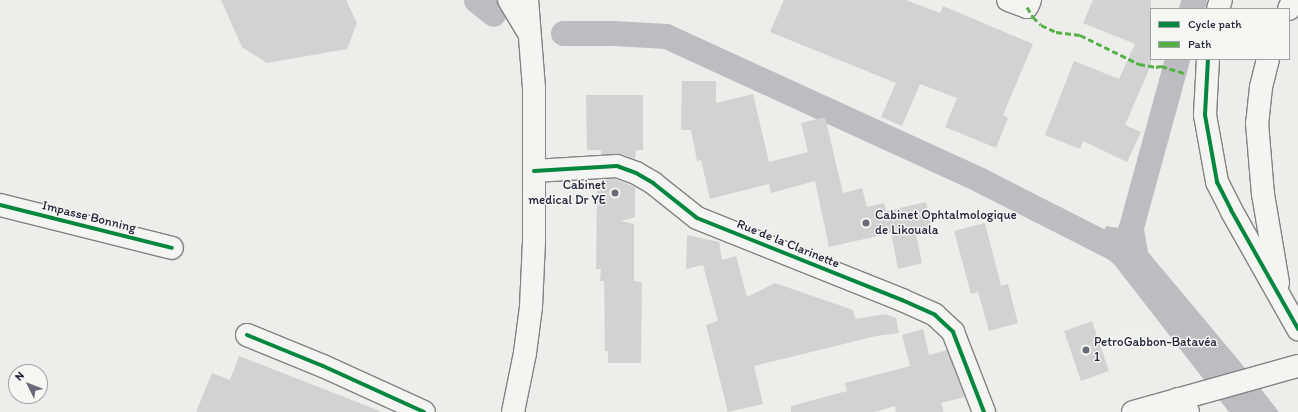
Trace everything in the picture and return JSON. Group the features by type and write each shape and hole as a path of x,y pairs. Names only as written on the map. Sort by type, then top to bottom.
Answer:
{"street":[{"path":"509,0 529,34"},
{"path":"516,411 525,354 530,307 534,171 534,88 527,0"},
{"path":"1208,60 1205,115 1217,182 1298,330"},
{"path":"1268,60 1260,87 1257,123 1263,194 1280,296"},
{"name":"Rue de la Clarinette","path":"534,171 617,166 636,173 653,183 697,218 902,300 935,315 953,332 984,412"},
{"name":"Impasse Bonning","path":"0,204 172,248"},
{"path":"248,335 323,366 424,412"},
{"path":"1133,412 1183,406 1201,393 1298,366"}],"shaded area":[{"path":"1124,213 1142,218 1148,252 1240,362 1279,412 1229,412 1114,264 1096,249 1106,226 1118,228"}],"building":[{"path":"221,0 346,0 357,23 347,49 267,63 242,47"},
{"path":"784,0 906,0 940,13 943,6 1033,44 1003,115 1008,118 996,148 945,127 957,98 920,84 902,126 881,117 896,83 770,32"},
{"path":"1093,0 1151,0 1151,65 1125,125 1141,132 1127,162 1083,141 1080,149 1045,135 1074,61 1119,79 1135,44 1083,23"},
{"path":"682,81 716,81 716,103 753,94 769,162 808,152 801,123 825,117 843,193 862,188 867,207 884,203 886,211 926,202 932,230 916,234 922,263 898,269 891,233 829,247 815,181 771,193 769,184 710,199 701,160 697,161 691,130 681,130"},
{"path":"586,95 643,95 643,150 636,150 635,159 621,154 601,154 601,150 587,150"},
{"path":"615,179 635,187 635,217 621,221 634,224 634,281 642,282 641,363 608,363 608,351 605,351 604,281 600,281 601,269 596,269 597,189 601,189 601,180"},
{"path":"985,223 1001,286 1008,284 1018,323 989,331 978,292 971,294 954,231"},
{"path":"687,235 719,242 722,260 736,256 747,297 775,283 853,310 855,319 886,314 896,318 899,333 876,336 754,366 763,404 728,412 706,325 718,321 703,265 686,269"},
{"path":"1092,321 1109,371 1081,381 1064,331"},
{"path":"923,329 929,355 947,350 965,397 941,403 944,412 896,412 895,406 875,412 791,412 791,406 847,391 845,383 910,366 902,335"},
{"path":"239,356 380,412 196,412 212,373 230,380"}],"waterway":[{"path":"476,0 493,14"},
{"path":"1191,8 1194,0"},
{"path":"563,33 613,33 666,36 980,180 1124,253 1128,259"},
{"path":"1125,249 1177,60"}],"marked path":[{"path":"1027,7 1033,17 1041,25 1056,32 1080,35 1139,64 1156,67 1161,66 1187,74"}],"cycle path":[{"path":"1208,60 1205,115 1217,182 1231,210 1298,329"},
{"path":"534,171 617,166 636,173 653,183 697,218 902,300 935,315 953,332 984,412"},
{"path":"0,205 172,248"},
{"path":"247,335 323,366 424,412"}],"place":[{"name":"Cabinet medical Dr YE","path":"615,193"},
{"name":"Cabinet Ophtalmologique de Likouala","path":"866,223"},
{"name":"PetroGabbon-Batavéa 1","path":"1086,350"}]}
